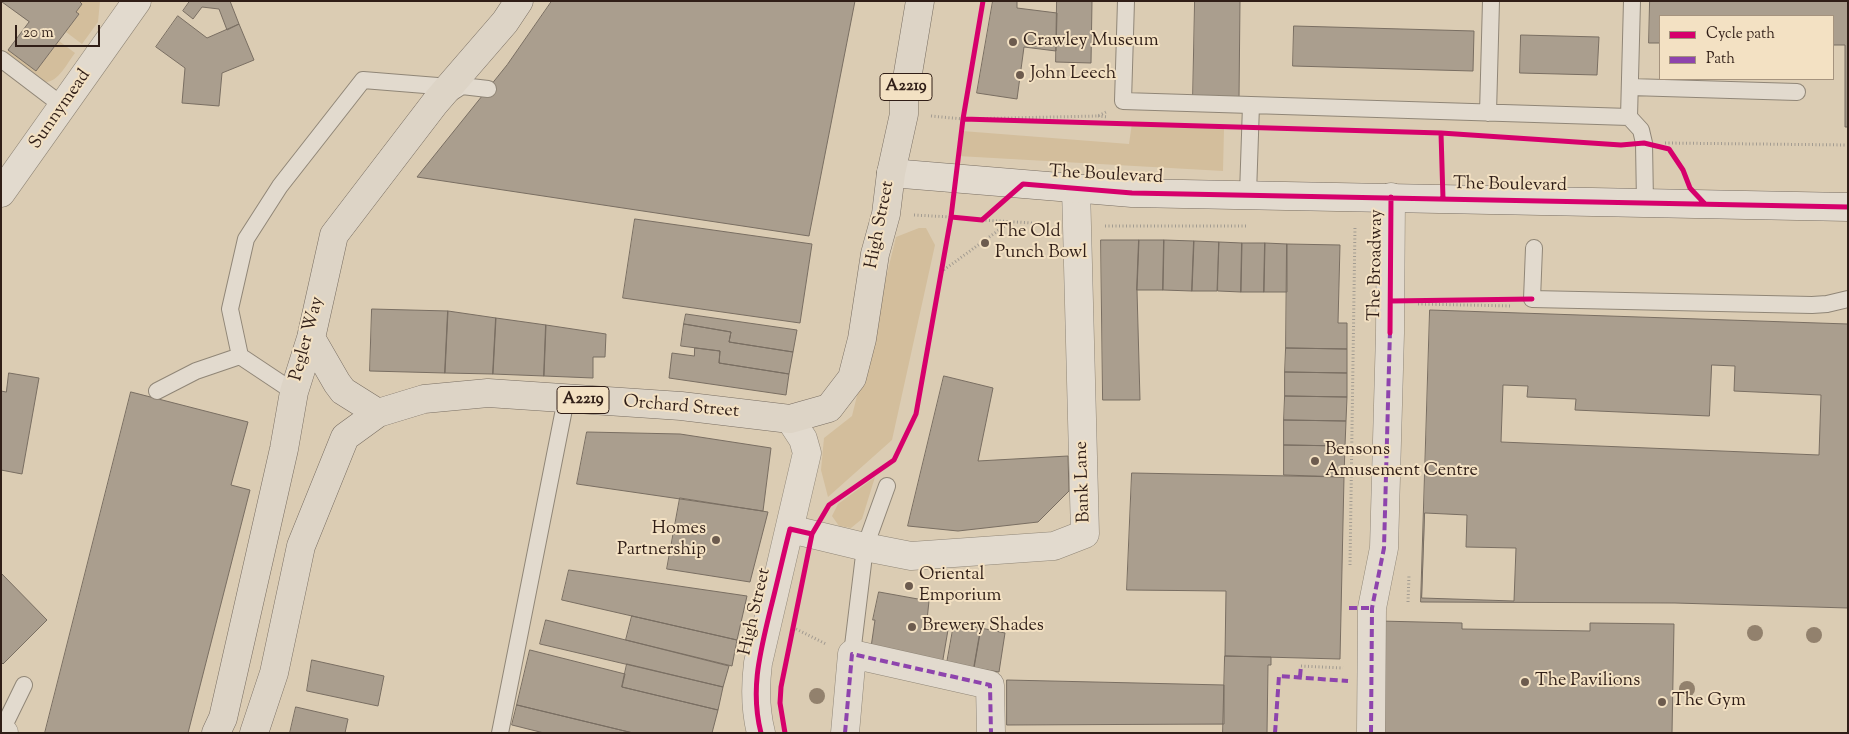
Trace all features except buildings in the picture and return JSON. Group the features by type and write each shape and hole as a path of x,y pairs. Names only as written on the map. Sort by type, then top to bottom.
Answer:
{"main road":[{"name":"Pegler Way","path":"216,733 223,718 282,457 294,392 311,338 334,235 442,95 505,22 520,1"},
{"name":"High Street","path":"790,419 829,408 852,378 862,339 874,254 886,214 904,114 904,97 920,1"},
{"path":"311,338 337,384 343,391 378,413"},
{"name":"Orchard Street","path":"378,413 424,399 488,393 681,406 790,419"},
{"name":"A2219","path":"254,733 274,673 301,546 345,437 378,413"}],"street":[{"name":"Sunnymead","path":"1,193 137,1"},
{"name":"The Boulevard","path":"892,173 1132,193 1848,207"},
{"name":"Bank Lane","path":"790,529 865,548 911,556 1054,546 1085,534 1076,188"},
{"name":"The Broadway","path":"1371,733 1372,608 1384,548 1392,197"},
{"name":"High Street","path":"761,733 755,689 758,663 807,453 803,439 790,419"},
{"path":"845,733 852,654 990,685 991,733"},
{"path":"1,730 4,733"}],"lane":[{"path":"1126,1 1123,101 1629,117"},
{"path":"1488,113 1492,1"},
{"path":"1632,1 1629,117 1641,130 1644,143 1645,203"},
{"path":"1,60 63,106"},
{"path":"294,392 240,356 230,309 246,239 280,186 363,80 442,95 462,86 488,89"},
{"path":"1630,87 1797,92"},
{"path":"1248,194 1251,105"},
{"path":"1540,248 1537,299 1812,305 1848,299"},
{"path":"157,391 196,371 240,356"},
{"path":"500,733 566,399"},
{"path":"852,654 865,548 887,486"},
{"path":"1,730 24,684"}],"path":[{"path":"963,122 1098,116 1123,101"},
{"path":"963,122 965,109"},
{"path":"904,114 963,122 1092,123"},
{"path":"1102,123 1112,124"},
{"path":"1644,143 1669,149"},
{"path":"949,226 955,179"},
{"path":"982,220 989,214"},
{"path":"951,217 958,217"},
{"path":"974,219 1077,226 1255,226"},
{"path":"941,272 1011,222"},
{"path":"1350,569 1355,226"},
{"path":"939,282 942,263"},
{"path":"1391,301 1537,299"},
{"path":"790,636 792,627 833,648 852,654"},
{"path":"1301,666 1349,668"}],"shaded area":[{"path":"79,1 100,1 98,22 82,44 66,32 79,14 76,12 82,4"},
{"path":"59,41 75,53 58,76 48,82 43,82 5,56 8,50 36,71"},
{"path":"1132,123 1224,129 1223,171 958,156 962,131 1129,144"},
{"path":"919,228 926,228 935,245 892,440 828,497 821,470 824,438 852,416 896,237"},
{"path":"875,477 862,519 851,528 839,526 832,516 838,504"}],"marked path":[{"path":"1371,733 1372,608 1384,548 1390,330"},
{"path":"1349,608 1372,608"},
{"path":"845,733 852,654 990,685 991,733"},
{"path":"1300,677 1301,666"},
{"path":"1275,733 1279,676 1348,681"}],"cycle path":[{"path":"785,733 780,703 781,687 812,534 829,505 894,460 916,414 951,217 963,119 983,1"},
{"path":"963,119 1441,133 1621,145 1644,143 1669,149 1683,170 1690,188 1705,204"},
{"path":"1441,133 1443,199"},
{"path":"951,217 982,220 1023,184 1132,193 1848,207"},
{"path":"1390,333 1391,197"},
{"path":"1391,301 1532,299"},
{"path":"761,733 756,702 758,672 763,642 790,529 812,534"}],"place":[{"name":"Crawley Museum","path":"1013,42"},
{"name":"John Leech","path":"1020,75"},
{"name":"The Old Punch Bowl","path":"985,243"},
{"name":"Bensons Amusement Centre","path":"1315,461"},
{"name":"Homes Partnership","path":"716,540"},
{"name":"Oriental Emporium","path":"909,586"},
{"name":"Brewery Shades","path":"912,627"},
{"name":"The Pavilions","path":"1525,682"},
{"name":"The Gym","path":"1662,702"}]}
